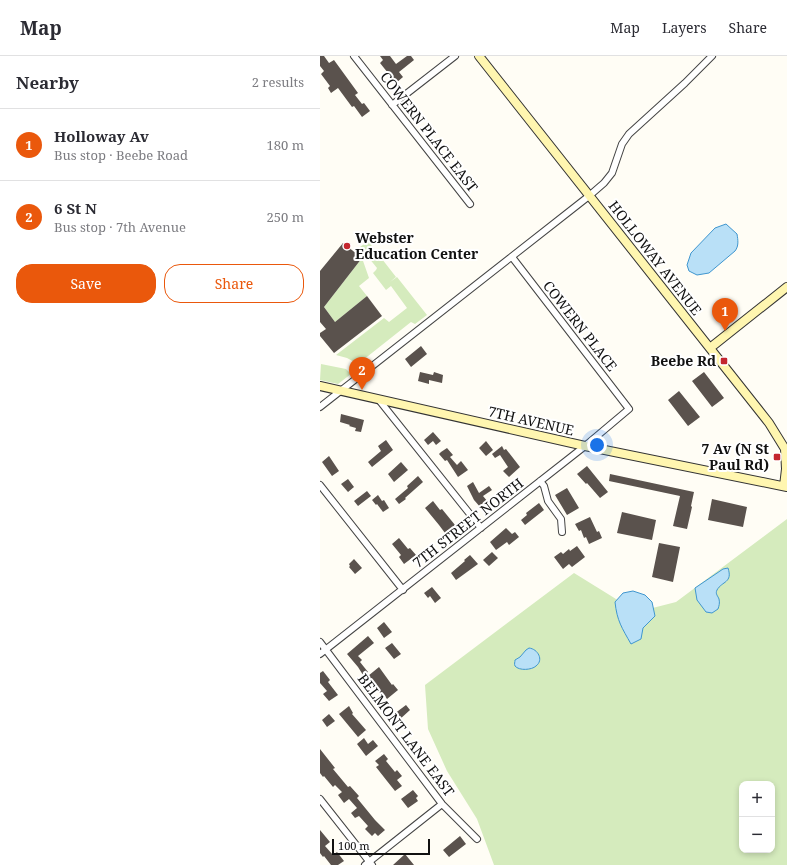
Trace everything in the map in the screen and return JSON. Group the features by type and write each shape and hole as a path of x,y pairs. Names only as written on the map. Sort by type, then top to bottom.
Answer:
{"street":[{"name":"COWERN PLACE EAST","path":"354,56 470,204"},
{"path":"392,105 455,56"},
{"name":"HOLLOWAY AVENUE","path":"479,56 769,423 785,449 785,486"},
{"path":"320,407 604,183 612,173 622,144 629,134 712,56"},
{"name":"COWERN PLACE","path":"512,257 629,409"},
{"path":"710,348 787,286"},
{"name":"7TH AVENUE","path":"320,386 584,446 785,486"},
{"path":"379,400 481,528"},
{"name":"7TH STREET NORTH","path":"320,654 403,590 629,409"},
{"path":"540,481 544,486 548,501 561,519 562,532"},
{"path":"320,485 403,590"},
{"name":"BELMONT LANE EAST","path":"320,642 442,804 477,839"},
{"path":"320,799 368,864 442,804"}],"green space":[{"path":"368,241 396,277 390,282 397,277 427,315 415,324 411,322 358,364 347,358 336,355 384,318 389,322 407,308 391,286 386,290 373,273 377,268 360,247"},
{"path":"362,258 369,278 359,286 367,296 335,322 324,307"},
{"path":"321,364 346,369 351,374 338,384 320,380"},
{"path":"787,519 787,865 494,865 477,819 447,771 428,729 425,685 574,573 637,612 676,602"}],"water":[{"path":"726,224 737,234 738,245 735,251 709,273 697,275 689,271 687,265 691,253 715,228"},
{"path":"728,568 728,579 716,591 719,599 718,609 712,613 706,612 697,600 695,588 723,569"},
{"path":"633,591 645,595 652,602 655,616 643,628 641,639 631,644 619,619 615,602 623,593"},
{"path":"529,648 535,650 539,655 540,661 534,667 529,669 517,668 515,665 515,660"}],"building":[{"path":"320,56 324,56 329,63 334,60 358,93 355,95 370,111 362,117 354,106 352,107 338,88 331,93 328,88 330,86 321,74 324,71 320,66"},
{"path":"380,56 390,56 396,64 407,56 411,56 414,60 399,72 403,77 396,83 380,63 383,60"},
{"path":"343,243 362,258 324,307 335,322 367,296 382,316 334,353 320,336 320,333 326,329 320,322 320,271"},
{"path":"421,346 427,354 411,367 405,359"},
{"path":"420,372 433,375 434,372 443,375 442,383 429,380 429,384 418,381"},
{"path":"704,372 724,398 712,407 692,381"},
{"path":"679,391 700,417 688,426 668,400"},
{"path":"341,414 364,420 361,432 355,431 356,428 340,422"},
{"path":"433,432 441,441 436,445 433,441 428,445 424,440"},
{"path":"386,440 393,450 372,467 368,462 381,451 378,446"},
{"path":"486,441 493,450 486,456 479,448"},
{"path":"502,446 520,467 509,477 503,471 508,467 500,455 495,458 492,454"},
{"path":"447,448 453,455 450,457 457,465 461,461 468,470 458,477 447,460 445,461 439,454"},
{"path":"329,456 339,471 332,476 322,462"},
{"path":"401,462 408,470 394,482 388,474"},
{"path":"587,466 608,492 600,498 577,474"},
{"path":"610,474 694,492 687,529 673,526 680,496 609,481"},
{"path":"418,476 423,482 399,504 395,499 408,488 407,486"},
{"path":"348,479 354,487 348,492 341,484"},
{"path":"473,482 479,493 489,486 492,490 483,496 488,502 481,508 474,500 467,486"},
{"path":"567,488 579,508 567,515 555,495"},
{"path":"367,491 371,496 358,506 354,501"},
{"path":"378,495 382,501 384,500 389,508 383,512 372,500"},
{"path":"712,499 747,507 743,527 708,520"},
{"path":"433,501 440,510 442,509 455,525 445,533 425,508"},
{"path":"539,503 544,510 525,525 521,520 527,515 526,513"},
{"path":"622,512 656,520 652,540 617,533"},
{"path":"590,517 597,532 599,531 602,538 589,544 586,537 584,538 581,530 579,531 575,524"},
{"path":"506,528 512,534 515,532 519,537 509,545 507,542 496,550 490,542"},
{"path":"399,538 408,549 410,548 416,555 404,564 399,557 401,555 392,544"},
{"path":"659,543 680,547 673,582 652,577"},
{"path":"577,546 585,557 572,567 569,564 563,569 554,557 561,552 563,554 569,549 570,551"},
{"path":"492,552 498,558 489,566 483,560"},
{"path":"470,555 478,564 456,580 451,573"},
{"path":"354,559 362,568 355,574 349,567 349,564"},
{"path":"432,587 441,598 435,603 430,596 428,598 424,593"},
{"path":"384,622 392,632 384,638 377,628"},
{"path":"368,636 374,643 358,656 362,660 360,662 368,672 363,675 347,654"},
{"path":"392,643 401,654 394,659 385,648"},
{"path":"379,667 392,685 393,684 398,690 387,699 385,696 383,697 368,676"},
{"path":"323,671 330,680 328,682 338,695 329,701 323,694 327,691 320,683 320,673"},
{"path":"406,705 410,710 399,720 394,714"},
{"path":"349,706 353,713 352,714 366,730 358,737 339,714"},
{"path":"329,714 335,721 327,727 322,720"},
{"path":"364,738 368,744 373,740 378,746 366,756 357,744"},
{"path":"320,749 335,768 333,769 348,787 350,786 359,796 357,798 385,830 378,836 375,833 372,836 365,829 368,826 359,816 355,818 351,813 357,808 349,799 344,803 338,795 342,792 335,785 333,787 320,773"},
{"path":"384,754 388,759 386,761 395,772 397,770 402,776 397,780 402,786 395,791 376,767 379,765 375,761"},
{"path":"413,790 418,796 416,798 418,801 408,808 401,799"},
{"path":"320,830 330,842 325,846 333,855 337,852 344,861 338,865 331,865 320,853"},
{"path":"460,836 466,844 449,857 443,850"},
{"path":"405,854 414,865 393,865"}],"place":[{"name":"Webster Education Center","path":"347,246"},
{"name":"Holloway Av","path":"725,331"},
{"name":"Beebe Rd","path":"724,361"},
{"name":"6 St N","path":"362,390"},
{"name":"7 Av (N St Paul Rd)","path":"777,457"}]}
